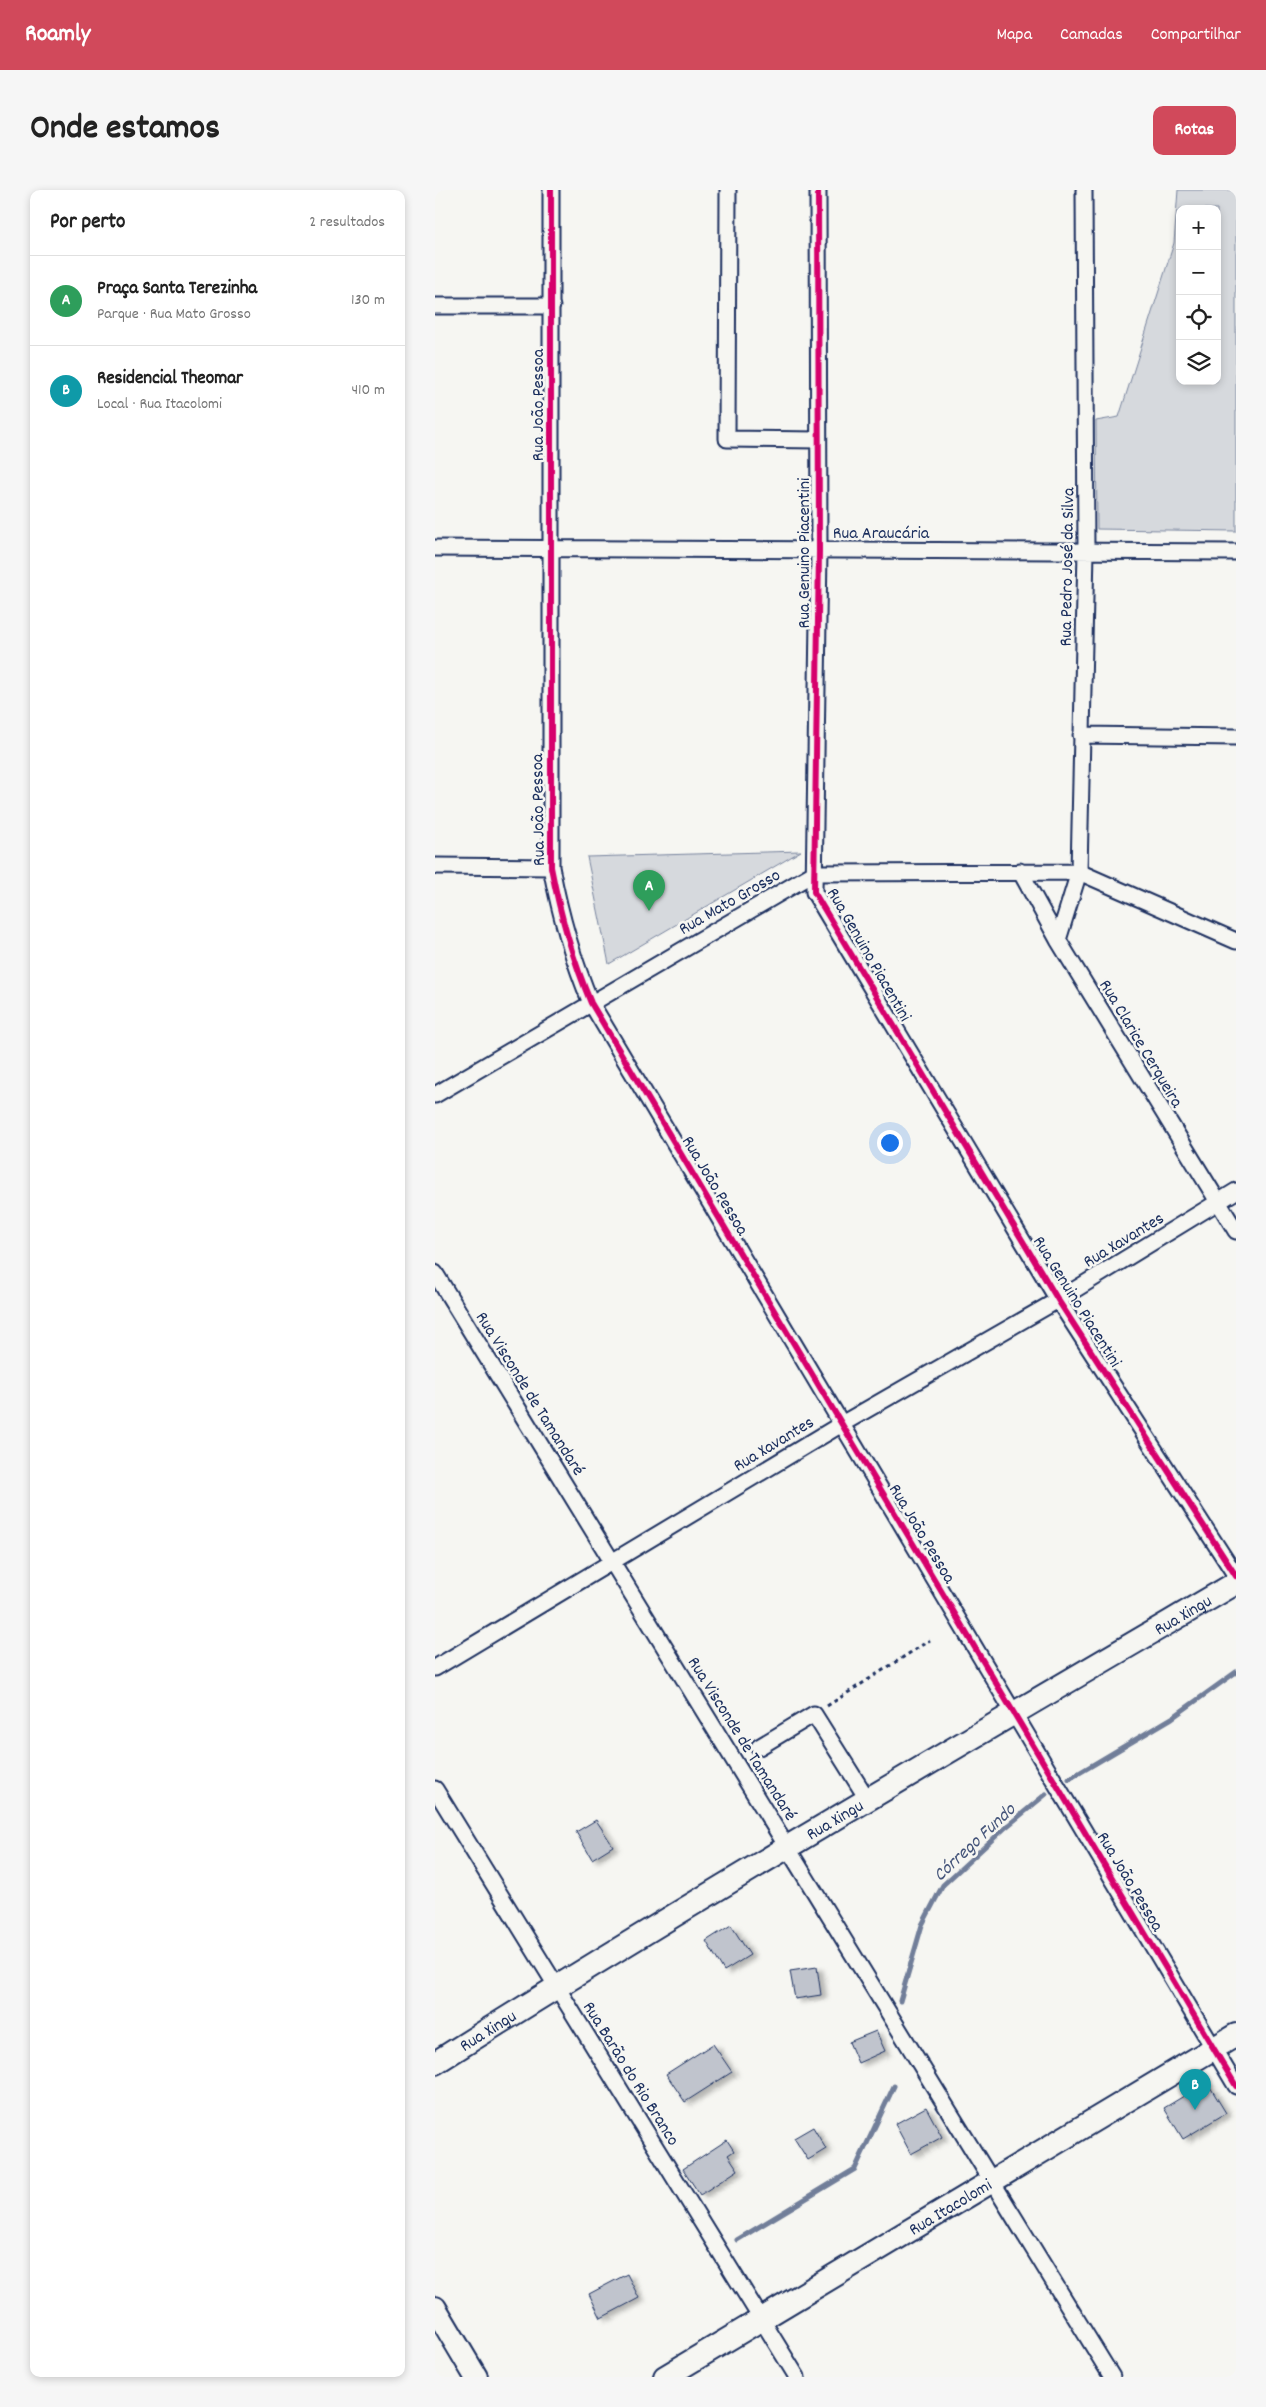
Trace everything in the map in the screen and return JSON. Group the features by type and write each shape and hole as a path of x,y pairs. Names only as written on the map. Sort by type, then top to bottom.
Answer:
{"street":[{"name":"Rua João Pessoa","path":"551,190 551,867 561,917 576,967 591,1003 840,1425 1236,2086"},
{"path":"728,190 727,439 818,440"},
{"name":"Rua Genuino Piacentini","path":"818,190 819,551 815,892 1058,1300 1236,1576"},
{"name":"Rua Pedro José da Silva","path":"1058,940 1079,872 1086,551 1084,190"},
{"path":"435,306 552,306"},
{"name":"Rua Araucária","path":"435,548 1236,552"},
{"path":"1081,735 1236,737"},
{"path":"435,866 551,867"},
{"name":"Rua Clarice Cerqueira","path":"1020,872 1058,940 1236,1231"},
{"path":"1079,872 1236,941"},
{"name":"Rua Mato Grosso","path":"435,1095 814,873 1079,872"},
{"name":"Rua Xavantes","path":"435,1668 840,1425 1058,1300 1236,1192"},
{"name":"Rua Visconde de Tamandaré","path":"435,1273 1112,2377"},
{"name":"Rua Xingu","path":"435,2063 556,1986 1236,1582"},
{"path":"759,1747 813,1714 868,1800"},
{"name":"Rua Barão do Rio Branco","path":"435,1789 797,2377"},
{"name":"Rua Itacolomi","path":"665,2377 1236,2035"},
{"path":"435,2308 476,2377"}],"path":[{"path":"813,1714 930,1640"}],"shaded area":[{"path":"1178,190 1236,190 1236,531 1097,529 1096,421 1119,417 1174,243 1176,216 1176,385 1221,385 1221,205 1177,205"},
{"path":"801,851 609,964 587,857"}],"building":[{"path":"596,1820 613,1846 592,1859 576,1832"},
{"path":"731,1925 750,1955 724,1971 706,1941"},
{"path":"817,1967 821,1995 795,1999 790,1971"},
{"path":"876,2031 885,2051 858,2063 849,2042"},
{"path":"713,2044 732,2072 685,2102 666,2074"},
{"path":"1207,2082 1226,2113 1183,2139 1164,2108"},
{"path":"926,2107 942,2137 911,2154 895,2124"},
{"path":"813,2127 826,2149 808,2160 794,2138"},
{"path":"727,2140 734,2151 728,2155 738,2170 700,2195 683,2169"},
{"path":"627,2274 639,2298 601,2318 589,2294"}],"waterway":[{"name":"Córrego Fundo","path":"1069,1779 1172,1718 1236,1672"},
{"name":"Córrego Fundo","path":"900,2001 922,1925 943,1885 1006,1827 1046,1794"},
{"path":"737,2240 855,2169 894,2086"}],"cycle path":[{"path":"551,190 551,867 558,902 572,953 591,1003 1236,2086"},
{"path":"818,190 819,551 814,892 1058,1300 1236,1576"}],"place":[{"name":"Praça Santa Terezinha","path":"649,911"},
{"name":"Residencial Theomar","path":"1195,2110"}]}
